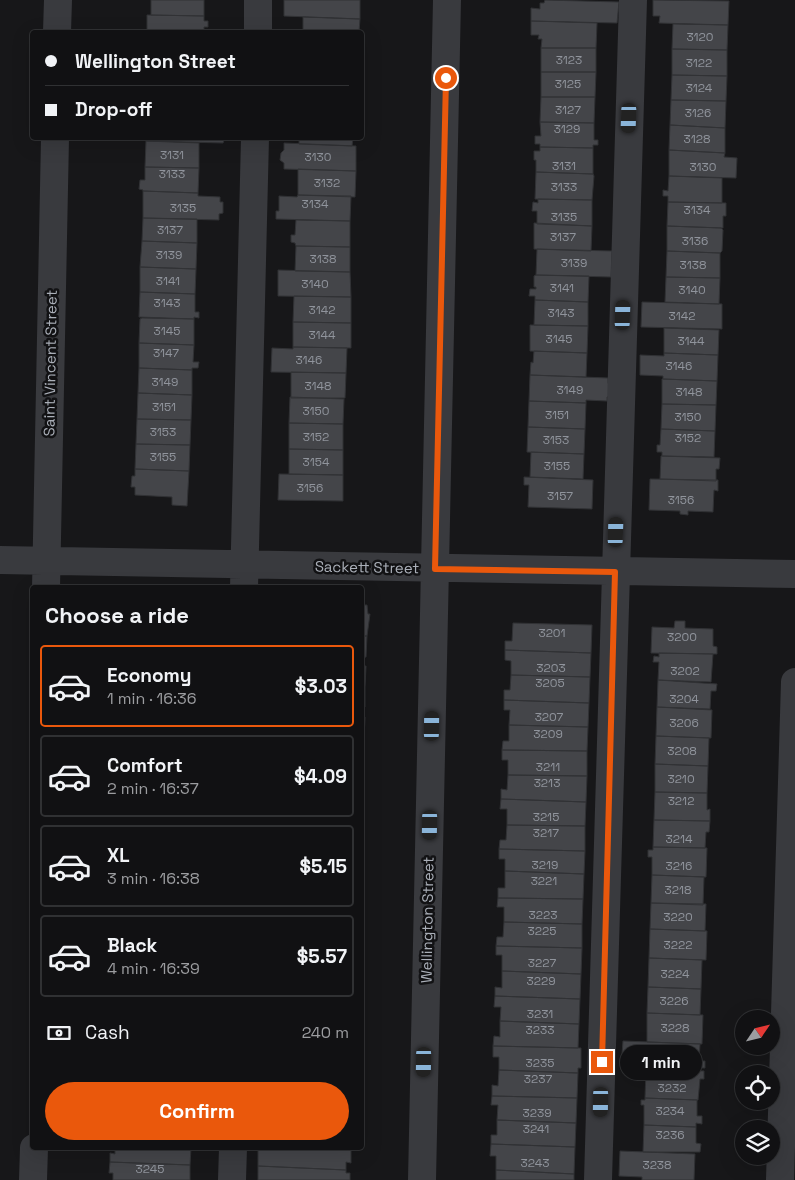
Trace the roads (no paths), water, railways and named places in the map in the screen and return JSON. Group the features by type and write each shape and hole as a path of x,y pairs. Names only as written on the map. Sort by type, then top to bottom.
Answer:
{"street":[{"path":"57,30 58,0"},
{"path":"258,0 258,30"},
{"name":"Wellington Street","path":"422,1180 447,0"},
{"path":"598,1180 633,0"},
{"name":"Saint Vincent Street","path":"46,574 55,140"},
{"path":"245,576 255,140"},
{"name":"Sackett Street","path":"0,560 46,574 245,576 435,569 795,574"},
{"path":"780,1180 795,682"},
{"path":"33,1180 34,1150"},
{"path":"232,1180 233,1150"}]}
